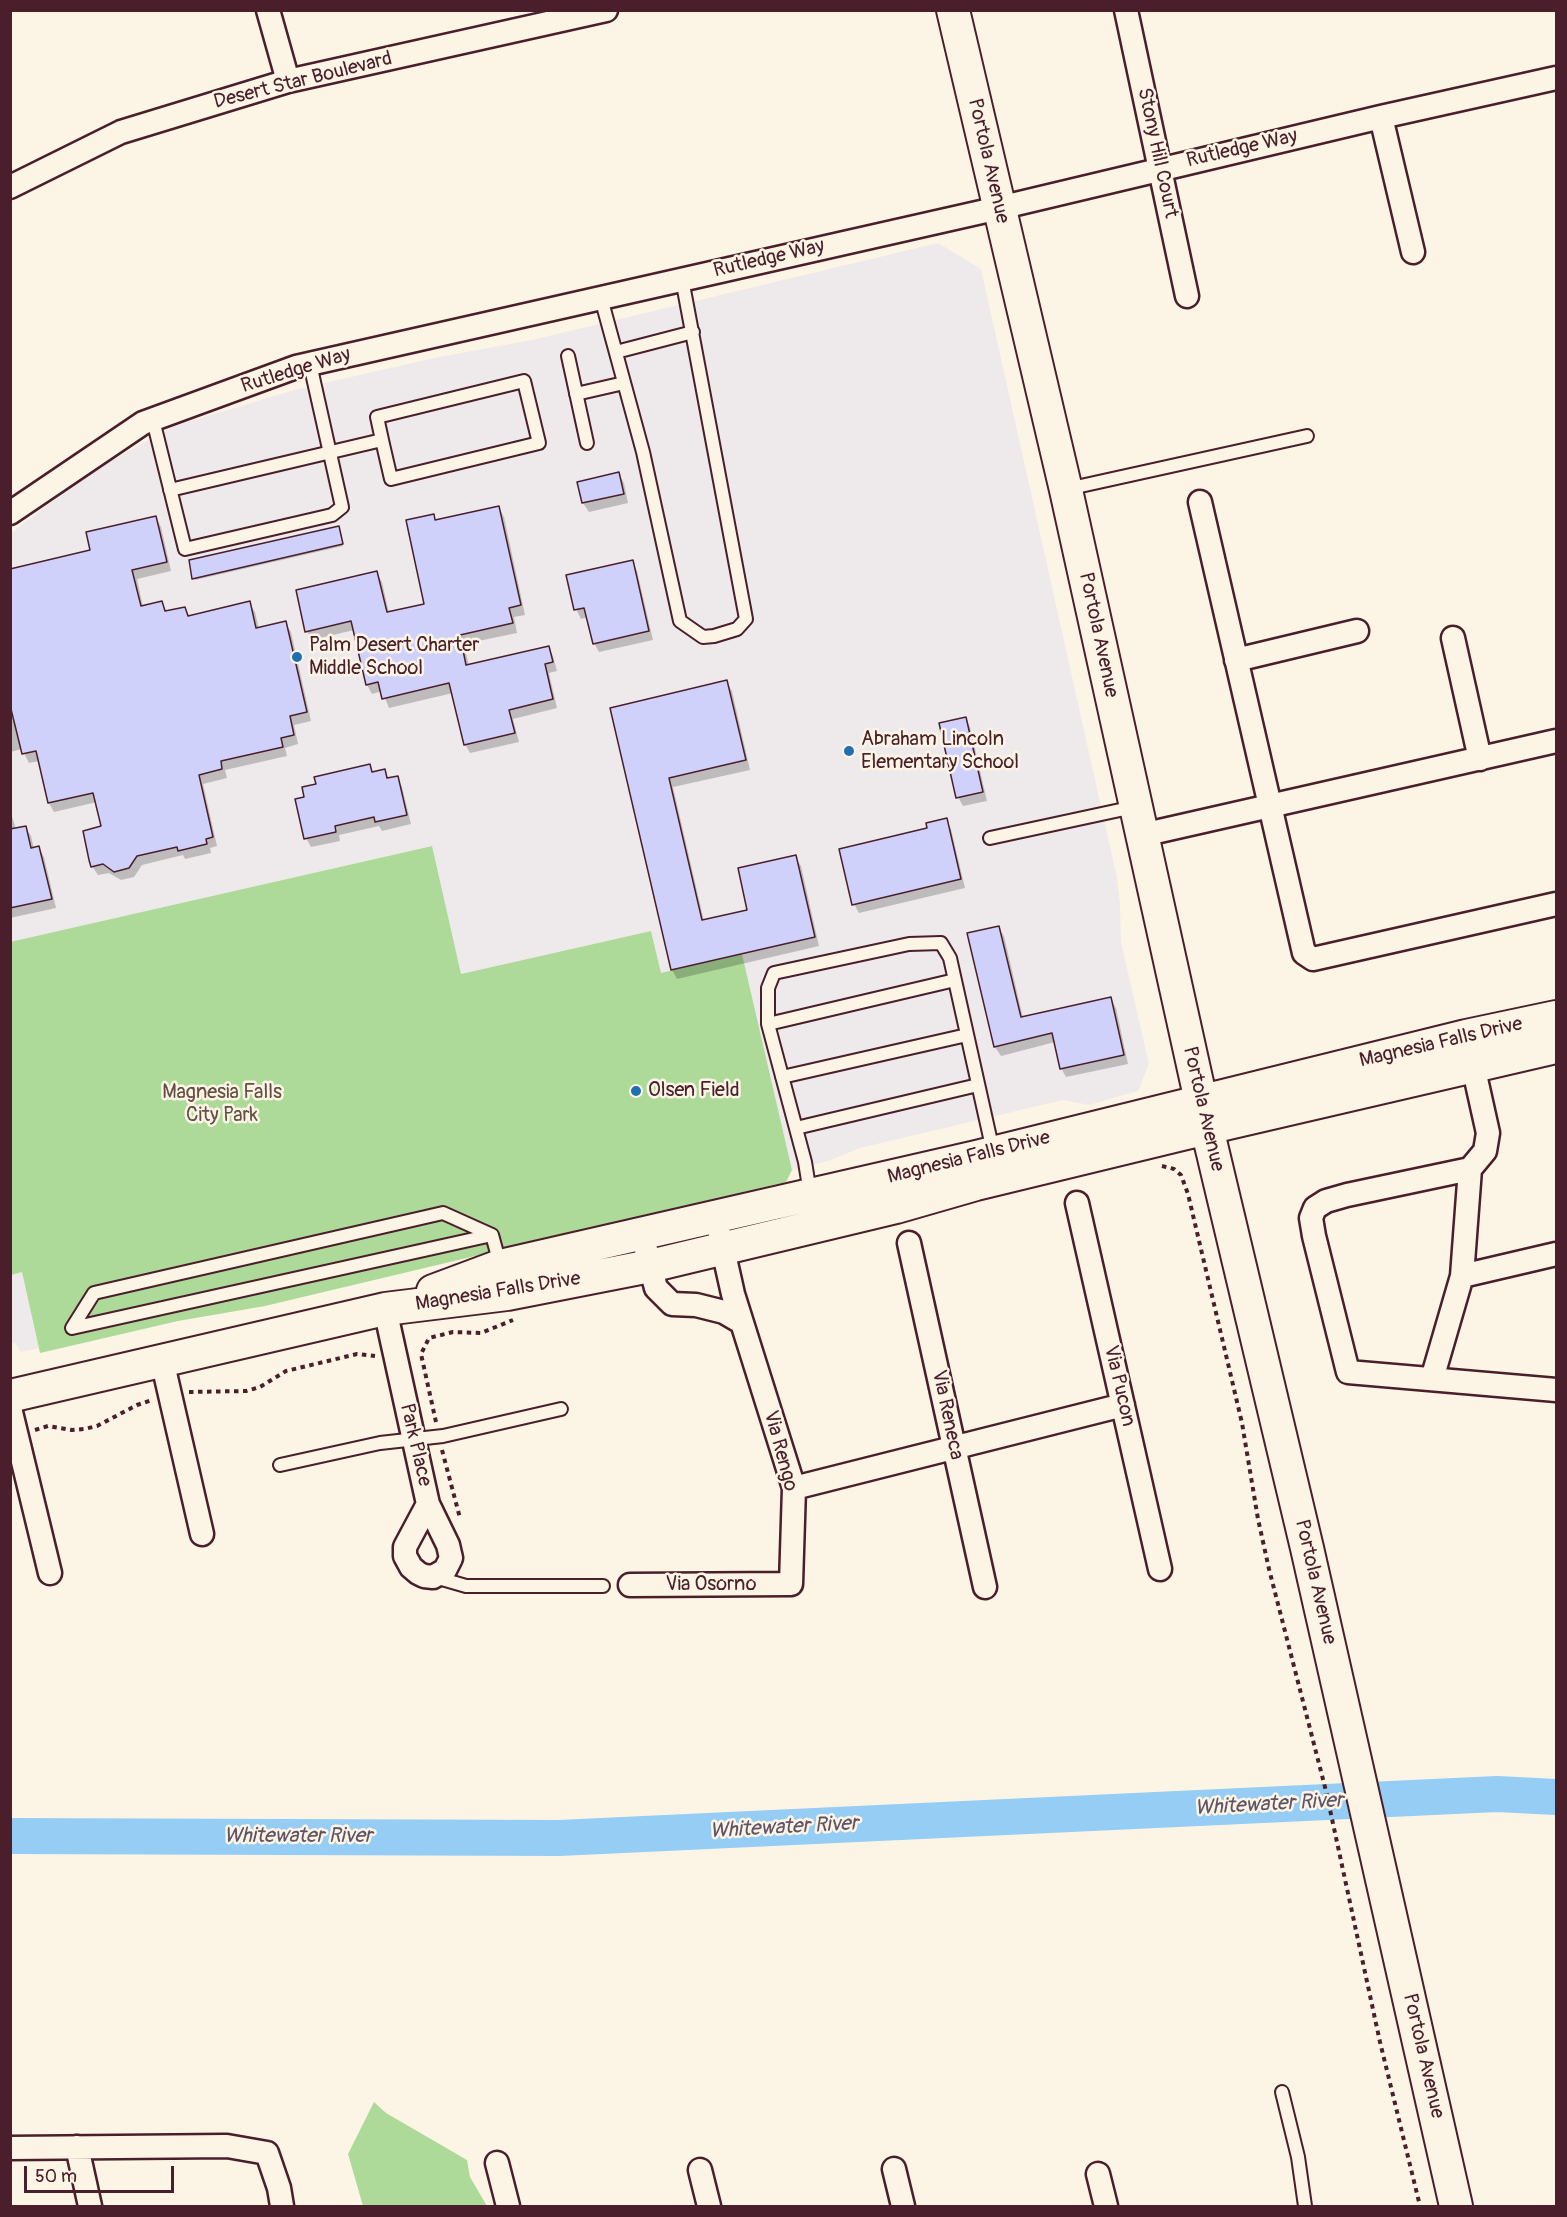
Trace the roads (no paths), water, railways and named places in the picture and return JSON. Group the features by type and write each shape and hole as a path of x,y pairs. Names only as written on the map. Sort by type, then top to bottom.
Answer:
{"street":[{"path":"268,10 288,81"},
{"name":"Desert Star Boulevard","path":"10,187 122,132 288,81 532,18 606,10"},
{"name":"Portola Avenue","path":"953,10 1066,490 1204,1114 1325,1629 1456,2206"},
{"name":"Stony Hill Court","path":"1126,10 1187,296"},
{"name":"Rutledge Way","path":"10,513 143,423 296,367 1557,78"},
{"path":"1381,117 1413,252"},
{"path":"1200,502 1304,953 1313,960 1557,904"},
{"path":"1236,660 1357,631"},
{"path":"1453,638 1480,759"},
{"path":"1139,821 1270,807 1557,741"},
{"name":"Magnesia Falls Drive","path":"10,1396 385,1309 506,1287 650,1266 723,1249 1204,1114 1469,1051 1557,1017"},
{"name":"Magnesia Falls Drive","path":"1469,1051 1557,1047"},
{"path":"1432,1379 1462,1276 1470,1169 1485,1151 1488,1133 1469,1051"},
{"name":"Magnesia Falls Drive","path":"506,1287 642,1233 993,1152 1204,1114"},
{"path":"1470,1169 1326,1201 1315,1208 1311,1218 1348,1372 1557,1390"},
{"name":"Via Pucon","path":"1077,1203 1160,1569"},
{"name":"Via Rengo","path":"715,1217 741,1322 794,1488 791,1584"},
{"path":"642,1233 656,1288 672,1304 696,1305 723,1312 741,1322"},
{"name":"Via Reneca","path":"909,1243 985,1587"},
{"path":"1462,1276 1557,1254"},
{"name":"Park Place","path":"385,1309 428,1504 405,1546 405,1556 411,1567 426,1575"},
{"path":"162,1360 202,1534"},
{"path":"794,1488 1123,1405"},
{"path":"10,1408 50,1573"},
{"path":"426,1575 446,1570 451,1558 448,1545 428,1504"},
{"name":"Via Osorno","path":"630,1585 791,1584"},
{"path":"10,2148 228,2146 267,2153 280,2197"},
{"path":"77,2147 90,2206"},
{"path":"496,2163 508,2206"},
{"path":"894,2169 903,2206"},
{"path":"700,2170 709,2206"},
{"path":"1098,2175 1106,2206"}],"lane":[{"path":"601,298 644,452 680,621 703,637 736,629 746,619 682,279"},
{"path":"616,352 693,332"},
{"path":"568,356 587,443"},
{"path":"153,420 185,549 332,515 342,507 310,364"},
{"path":"524,381 539,443 391,479 382,440 377,417 524,381"},
{"path":"576,394 624,383"},
{"path":"1066,490 1307,436"},
{"path":"170,490 382,440"},
{"path":"990,838 1139,821"},
{"path":"811,1195 768,1024 768,988 774,973 909,944 941,943 950,958 993,1152"},
{"path":"768,1024 955,980"},
{"path":"782,1077 967,1035"},
{"path":"796,1128 978,1085"},
{"path":"443,1213 492,1235 72,1328 94,1293 443,1213"},
{"path":"492,1235 506,1287"},
{"path":"280,1465 380,1443 439,1436 561,1409"},
{"path":"426,1575 466,1586 603,1586"},
{"path":"1282,2092 1298,2157 1305,2206"}],"waterway":[{"name":"Whitewater River","path":"10,1836 559,1838 1497,1794 1556,1797"}],"place":[{"name":"Palm Desert Charter Middle School","path":"297,657"},
{"name":"Abraham Lincoln Elementary School","path":"849,751"},
{"name":"Olsen Field","path":"636,1091"}],"park label":[{"name":"Magnesia Falls City Park","path":"222,1104"}]}
